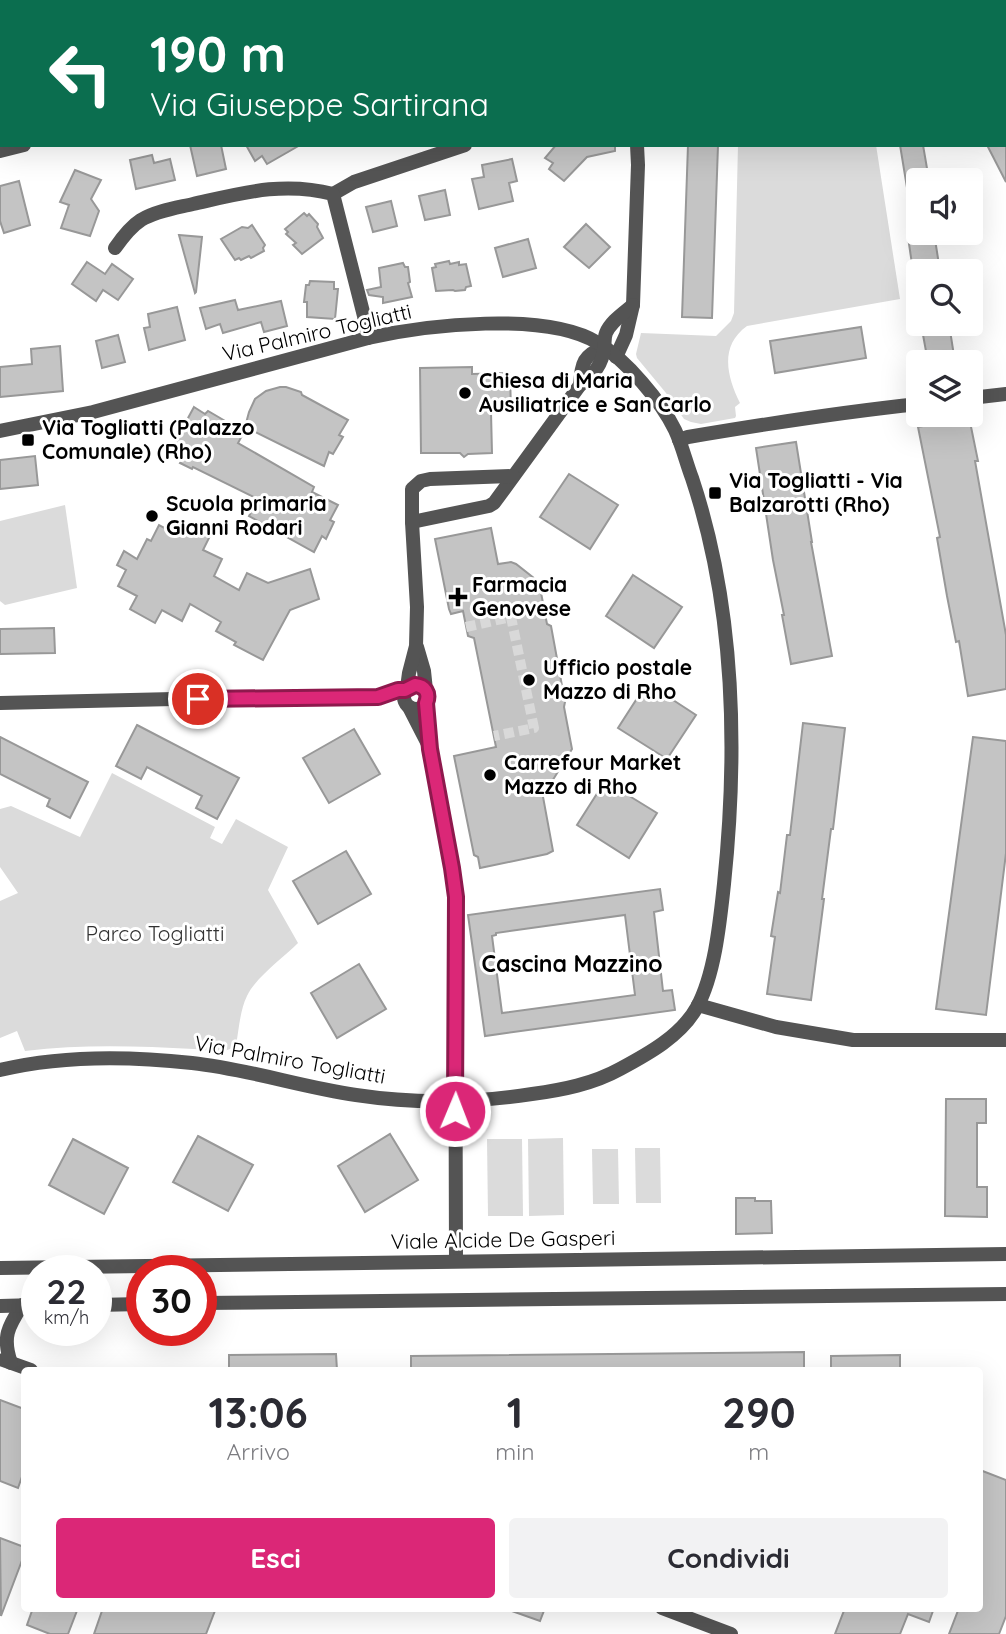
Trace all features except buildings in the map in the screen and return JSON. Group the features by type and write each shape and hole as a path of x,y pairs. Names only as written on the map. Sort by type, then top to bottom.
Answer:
{"street":[{"path":"115,248 139,221 155,214 268,188 299,188 333,194 354,182 460,147"},
{"path":"616,358 626,335 633,305 637,147"},
{"path":"333,194 368,338"},
{"path":"412,522 494,503 580,385 598,368 605,347 606,332 613,321 633,305"},
{"path":"576,333 613,321"},
{"name":"Via Palmiro Togliatti","path":"0,431 91,412 368,338 405,331 441,326 526,324 554,327 587,337 605,347 628,369 665,412 679,440 704,516 723,616 729,688 731,780 721,909 708,978 698,1005 686,1023 671,1037 643,1056 605,1076 549,1092 481,1101 416,1101 355,1095 244,1071 158,1060 80,1059 0,1070"},
{"path":"580,385 583,362 595,350 605,347"},
{"path":"593,375 628,369"},
{"path":"983,397 1006,394"},
{"path":"679,440 906,405"},
{"path":"430,749 403,698 416,646 412,489 415,484 430,479 513,476"},
{"path":"416,646 424,671 430,749 456,897 456,1261"},
{"path":"0,703 378,697 417,709 424,706 426,696 423,687 415,685 378,697"},
{"path":"698,1005 811,1035 853,1040 1006,1040"},
{"name":"Viale Alcide De Gasperi","path":"0,1268 1006,1254"},
{"path":"217,1303 1006,1294"},
{"path":"0,1306 21,1305"},
{"path":"21,1314 9,1325 6,1361 23,1367"},
{"path":"672,1612 730,1634"}],"green space":[{"path":"738,147 876,147 900,299 747,326 738,334 729,352 729,372 740,403 735,407 735,418 701,424 684,419 637,358 641,333 716,336 731,321 734,313"},
{"path":"65,505 77,588 5,605 0,601 0,521"},
{"name":"Parco Togliatti","path":"112,773 215,827 210,838 222,844 236,819 288,847 268,890 298,943 251,989 243,1007 236,1045 232,1048 216,1051 89,1046 25,1051 17,1031 0,1038 0,901 18,893 0,867 0,809 11,806 80,837"},
{"path":"563,1138 564,1215 529,1216 528,1139"},
{"path":"487,1139 522,1139 523,1216 488,1216"},
{"path":"635,1148 660,1148 661,1203 636,1203"},
{"path":"592,1149 618,1149 619,1204 593,1204"}],"tunnel":[{"path":"466,627 511,617 534,728 494,736"}],"place":[{"name":"Chiesa di Maria Ausiliatrice e San Carlo","path":"465,393"},
{"name":"Via Togliatti (Palazzo Comunale) (Rho)","path":"28,440"},
{"name":"Via Togliatti - Via Balzarotti (Rho)","path":"715,493"},
{"name":"Scuola primaria Gianni Rodari","path":"152,516"},
{"name":"Farmacia Genovese","path":"458,597"},
{"name":"Ufficio postale Mazzo di Rho","path":"529,680"},
{"name":"Carrefour Market Mazzo di Rho","path":"490,775"}],"district":[{"name":"Cascina Mazzino","path":"572,964"}],"route":[{"path":"198,699 378,697 415,685 426,690 430,749 456,897 455,1111"}]}
